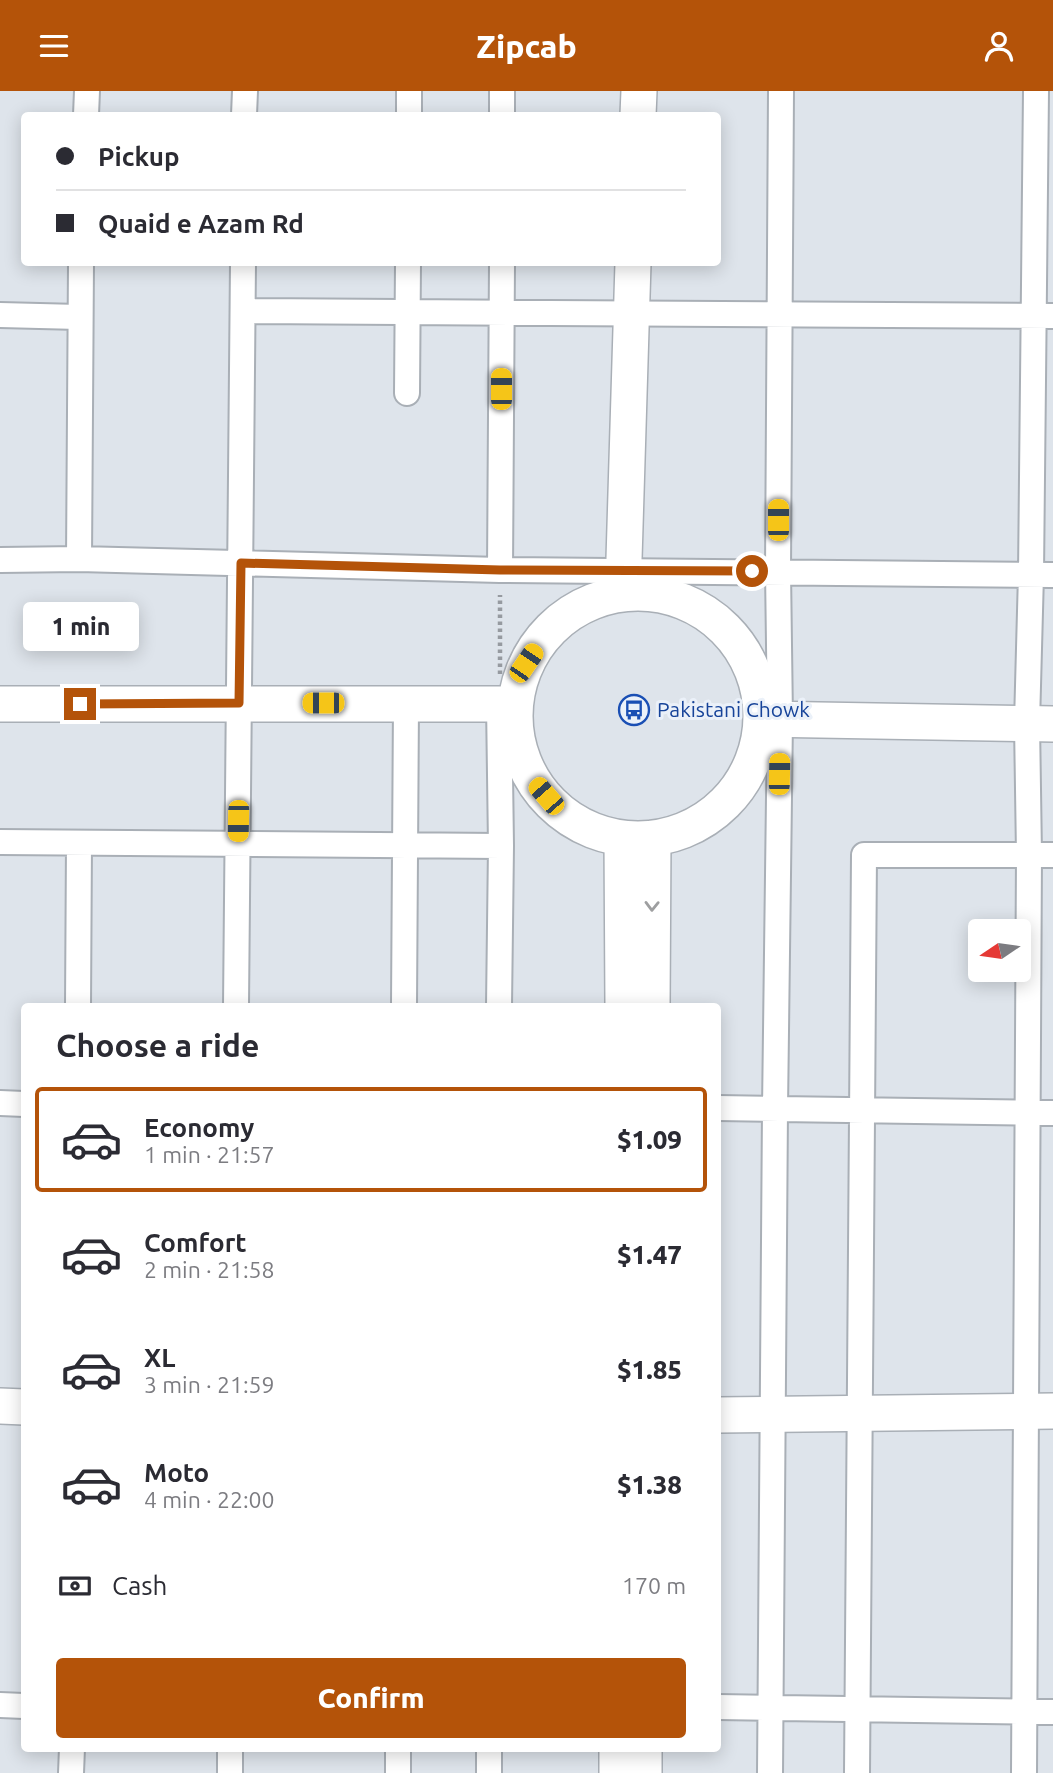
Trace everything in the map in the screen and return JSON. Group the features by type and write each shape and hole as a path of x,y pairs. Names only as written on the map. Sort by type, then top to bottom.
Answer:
{"main road":[{"path":"638,112 639,91"},
{"path":"624,581 634,266"},
{"path":"624,581 703,610 734,637 754,672 771,719 738,789 710,818 673,835 637,838 594,832 559,811 533,781 517,744 507,703 526,663 549,628 624,581"},
{"path":"0,704 507,703"},
{"path":"771,719 1040,723"},
{"path":"622,1003 637,838"},
{"path":"637,838 652,1003"},
{"path":"0,1406 21,1406"},
{"path":"721,1415 1039,1411"},
{"path":"617,1752 617,1773"},
{"path":"644,1752 644,1773"}],"street":[{"path":"86,112 87,91"},
{"path":"244,112 245,91"},
{"path":"409,91 409,112"},
{"path":"502,91 502,112"},
{"path":"770,1773 775,1108 771,719 778,571 780,91"},
{"path":"1024,1773 1024,1711 1039,1411 1028,1112 1041,855 1043,316 1036,91"},
{"path":"79,559 80,266"},
{"path":"236,1003 243,266"},
{"path":"407,393 408,266"},
{"path":"500,570 502,266"},
{"path":"243,311 1043,316"},
{"path":"0,315 79,317"},
{"path":"0,560 79,559 500,570 624,581 778,571 1042,574"},
{"path":"404,1003 406,703"},
{"path":"499,1003 507,703"},
{"path":"0,842 502,846"},
{"path":"78,1003 79,843"},
{"path":"857,1773 864,855 1041,855"},
{"path":"0,1103 21,1104"},
{"path":"721,1108 1053,1113"},
{"path":"0,1705 21,1706"},
{"path":"721,1707 1053,1712"},
{"path":"71,1773 72,1752"},
{"path":"230,1752 230,1773"},
{"path":"398,1752 398,1773"},
{"path":"489,1752 489,1773"}],"path":[{"path":"500,570 507,703"}],"place":[{"name":"Pakistani Chowk","path":"634,710"}],"route":[{"path":"80,704 239,703 241,563 500,570 752,571"}]}
